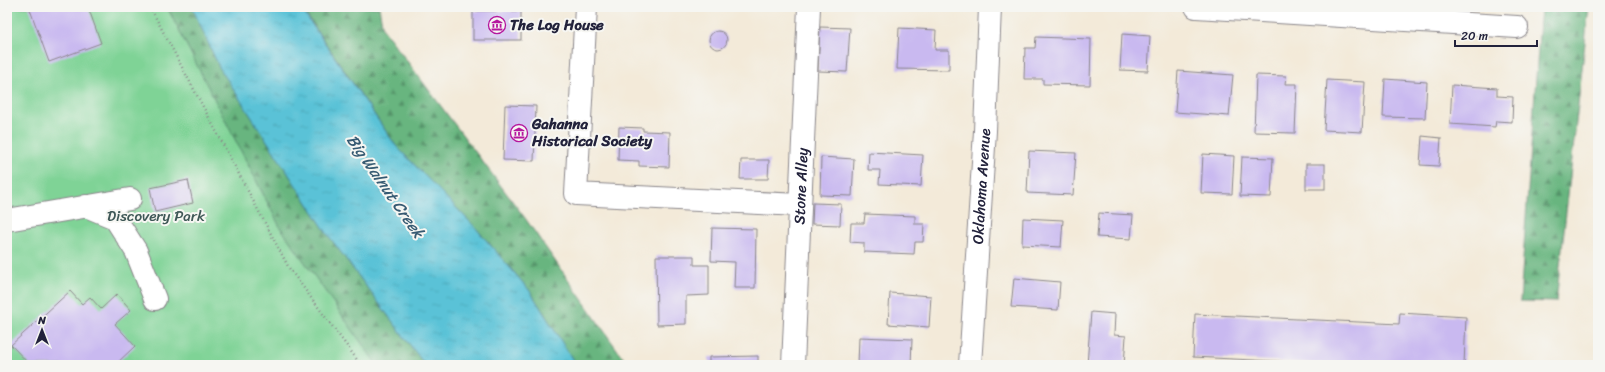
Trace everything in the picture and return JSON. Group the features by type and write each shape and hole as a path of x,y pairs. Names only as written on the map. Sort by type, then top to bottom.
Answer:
{"street":[{"path":"586,7 576,194 800,205"},
{"name":"Stone Alley","path":"793,365 810,7"},
{"name":"Oklahoma Avenue","path":"970,365 985,131 990,7"},
{"path":"1196,7 1517,27"},
{"path":"7,220 130,198"},
{"path":"86,206 115,218 136,251 154,299"}],"path":[{"path":"150,7 289,268 361,365"}],"green space":[{"name":"Discovery Park","path":"7,7 189,7 435,365 7,365"},
{"path":"167,7 192,7 219,67 328,235 425,365 377,365 280,227"},
{"path":"301,7 379,7 383,29 525,218 628,365 576,365 530,291 474,226 396,146"},
{"path":"1541,7 1589,7 1556,302 1520,301"}],"water":[{"name":"Big Walnut Creek","path":"192,7 300,7 396,146 474,226 530,291 576,365 425,365 328,235 219,67"}],"building":[{"path":"29,7 88,7 101,43 49,62"},
{"name":"The Log House","path":"473,11 521,11 521,40 473,40"},
{"path":"820,27 850,28 847,72 818,71"},
{"path":"899,28 936,30 935,50 949,50 949,70 897,69"},
{"path":"714,31 722,31 727,36 725,47 722,49 714,49 709,44 709,36"},
{"path":"1122,34 1150,36 1148,71 1120,70"},
{"path":"1036,37 1091,39 1090,85 1043,84 1043,79 1024,79 1025,48 1035,48"},
{"path":"1178,71 1233,75 1229,116 1175,112"},
{"path":"1256,75 1286,76 1285,84 1297,84 1295,133 1254,132"},
{"path":"1385,79 1427,82 1425,118 1383,117"},
{"path":"1327,80 1365,82 1362,132 1324,130"},
{"path":"1452,85 1497,88 1497,96 1513,97 1512,122 1496,121 1495,127 1450,124"},
{"name":"Gahanna Historical Society","path":"505,105 536,106 534,161 503,160"},
{"path":"619,127 643,128 643,131 670,132 669,167 639,166 639,161 618,160"},
{"path":"1422,136 1441,138 1439,166 1420,165"},
{"path":"1029,151 1076,153 1073,195 1027,193"},
{"path":"869,152 923,155 921,186 879,184 880,170 868,170"},
{"path":"1203,154 1234,156 1232,194 1201,193"},
{"path":"821,157 854,159 852,196 820,195"},
{"path":"1242,157 1273,158 1271,197 1240,196"},
{"path":"741,160 769,160 768,179 740,179"},
{"path":"1306,164 1325,164 1325,189 1306,189"},
{"path":"188,180 193,203 155,212 150,188"},
{"path":"813,203 841,204 840,225 812,224"},
{"path":"1099,213 1133,215 1131,239 1097,237"},
{"path":"865,214 915,216 915,224 924,224 923,242 915,242 914,254 864,252 864,243 850,242 851,223 864,223"},
{"path":"1023,218 1063,220 1061,247 1022,245"},
{"path":"712,228 756,229 755,288 734,288 735,262 711,261"},
{"path":"656,256 694,256 694,265 709,265 709,295 686,296 686,324 657,325"},
{"path":"1014,278 1060,282 1058,310 1011,307"},
{"path":"70,291 82,304 90,297 101,309 117,294 131,310 115,324 135,346 115,365 30,365 11,345"},
{"path":"890,293 931,296 929,327 888,324"},
{"path":"1091,312 1115,314 1114,335 1126,336 1124,365 1087,365"},
{"path":"1400,313 1466,317 1464,365 1353,365 1193,357 1195,314 1399,324"},
{"path":"859,337 912,339 911,365 858,365"},
{"path":"758,356 758,365 709,365 709,357"}],"place":[{"name":"The Log House","path":"497,25"},
{"name":"Gahanna Historical Society","path":"519,133"}]}
